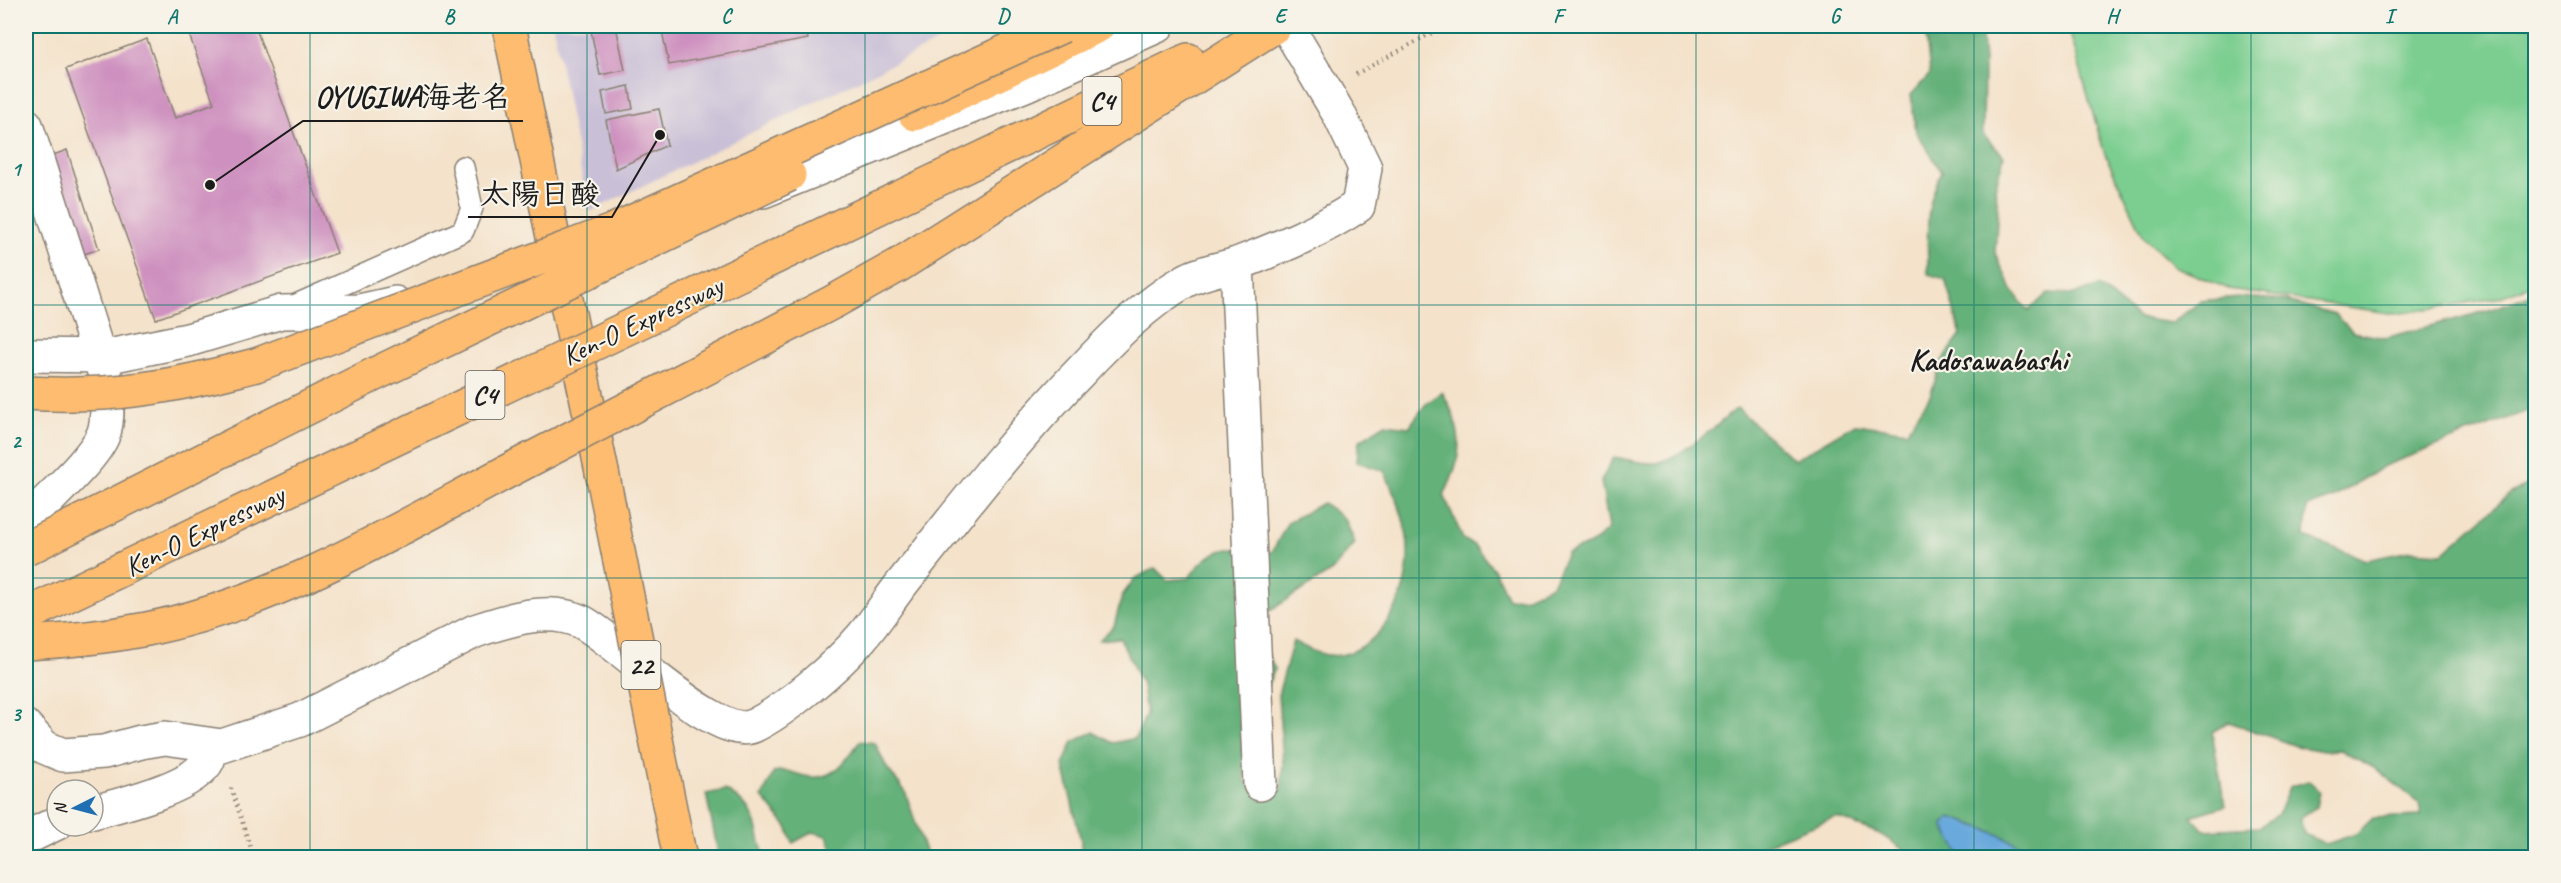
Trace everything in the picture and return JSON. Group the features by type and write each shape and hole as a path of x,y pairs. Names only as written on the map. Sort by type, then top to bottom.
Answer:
{"main road":[{"name":"22","path":"509,26 680,858"},
{"path":"26,393 75,396 141,391 195,381 267,361 612,231 1062,26"},
{"name":"C4","path":"26,549 384,370 1098,26"},
{"name":"Ken-O Expressway","path":"26,615 1260,26"},
{"path":"26,643 86,640 148,629 210,612 266,591 371,543 825,306 899,265 1275,26"}],"street":[{"path":"26,355 109,356 188,340 281,312 359,311 511,276 780,185 1025,85 1157,26"},
{"path":"26,727 44,747 63,755 104,752 165,738 216,746 300,720 475,632 503,621 542,615 582,622 693,705 725,724 736,728 751,727 787,705 848,653 995,468 1064,389 1110,341 1186,280 1295,242 1328,226 1358,206 1365,168 1326,91 1287,26"},
{"path":"26,125 97,356 105,375 107,394 103,435 86,460 26,523"},
{"path":"1237,264 1260,784"},
{"path":"105,809 144,798 185,781 207,762 216,746"},
{"path":"26,838 45,829"}],"lane":[{"path":"281,312 464,231 472,208 463,167"}],"path":[{"path":"1326,91 1445,26"},
{"path":"216,746 254,858"}],"shaded area":[{"path":"553,26 970,26 589,212"}],"green space":[{"path":"1925,26 1981,26 1984,61 1983,135 2004,156 1995,189 1998,205 1995,253 2012,290 2028,311 2048,293 2076,294 2099,286 2138,318 2172,323 2201,301 2238,297 2283,300 2335,314 2353,332 2385,338 2486,311 2535,293 2535,408 2384,466 2335,497 2307,507 2305,537 2366,560 2410,551 2443,553 2511,493 2535,482 2535,857 1914,857 1880,834 1836,817 1740,857 1081,857 1081,841 1063,765 1073,742 1093,732 1113,743 1136,738 1146,714 1142,685 1120,638 1099,640 1114,626 1122,596 1134,579 1155,568 1167,580 1189,578 1207,558 1216,552 1225,550 1245,549 1272,552 1288,522 1323,503 1345,519 1355,543 1332,571 1260,617 1258,636 1275,669 1265,690 1246,689 1240,704 1245,780 1260,800 1281,790 1283,762 1278,695 1293,641 1316,652 1335,656 1356,650 1380,631 1389,619 1397,605 1406,575 1407,537 1398,503 1384,471 1357,462 1359,441 1385,424 1409,427 1425,405 1442,392 1458,431 1459,443 1455,468 1444,495 1463,539 1474,545 1495,571 1508,599 1527,597 1552,585 1567,553 1593,543 1609,528 1601,481 1614,457 1651,463 1665,460 1698,440 1737,408 1794,460 1855,424 1907,431 1930,396 1942,361 1961,335 1945,279 1928,274 1929,209 1942,172 1916,132 1911,95 1930,74","holes":["2229,722 2296,746 2323,751 2341,750 2376,769 2419,803 2421,816 2373,818 2356,834 2326,844 2304,834 2300,818 2316,807 2319,791 2308,781 2289,787 2278,814 2259,827 2204,830 2191,816 2225,806 2212,732"]},
{"path":"2068,26 2535,26 2535,284 2497,298 2395,314 2229,289 2174,266 2144,237 2104,152"},
{"path":"860,741 875,743 887,768 905,791 927,857 835,857 827,836 813,832 793,843 787,827 762,797 774,772 789,771 810,777 827,775 840,766"},
{"path":"725,790 749,811 766,857 719,857 706,794"}],"water":[{"path":"1950,817 2006,838 2026,850 2032,857 1960,857 1943,824"}],"building":[{"path":"186,26 255,26 337,253 156,319 66,69 147,39 175,118 214,103"},
{"path":"590,26 616,26 625,70 600,75"},
{"path":"661,26 805,26 808,39 669,65"},
{"path":"629,86 633,109 606,114 602,92"},
{"path":"659,109 667,145 616,169 606,120"},
{"path":"67,150 99,249 81,255 48,157"}],"place":[{"name":"太陽日酸","path":"660,135"},
{"name":"OYUGIWA海老名","path":"210,185"}],"district":[{"name":"Kadosawabashi","path":"1988,360"}]}
